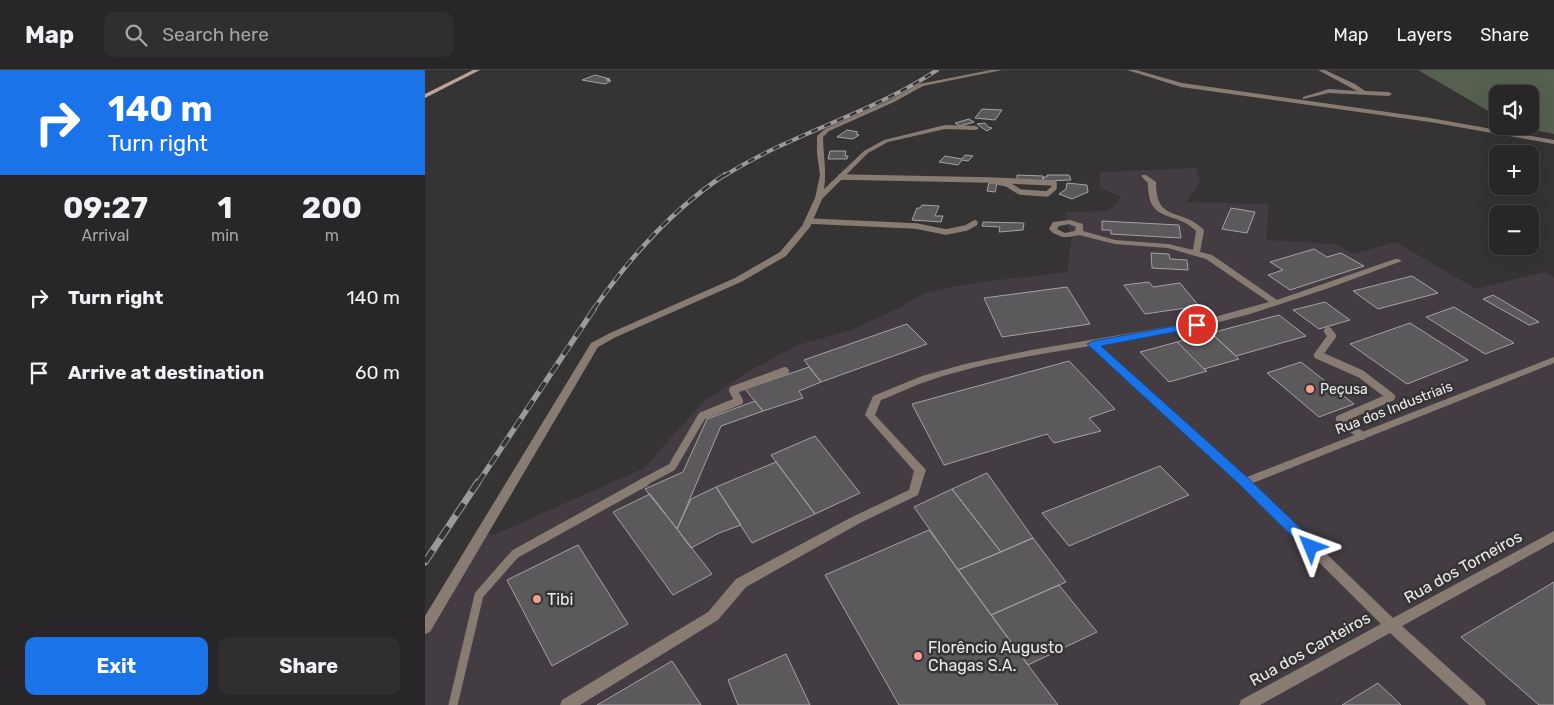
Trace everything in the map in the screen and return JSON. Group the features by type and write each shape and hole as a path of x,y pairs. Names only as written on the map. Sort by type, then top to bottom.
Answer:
{"main road":[{"path":"425,96 477,70"}],"street":[{"path":"425,628 594,346 613,335 738,280 783,254 808,222 819,198 823,175 820,136 827,130 930,82 999,70"},
{"path":"1130,70 1181,85 1430,120 1554,142"},
{"path":"1321,70 1364,93"},
{"path":"1297,100 1329,92 1389,94"},
{"path":"819,198 866,152 885,141 945,127 976,128"},
{"path":"1144,176 1152,182 1156,207 1163,212 1195,224 1200,231 1196,253"},
{"path":"1079,232 1115,242 1168,246 1196,253 1221,264 1276,303"},
{"path":"567,705 713,616 741,583 856,520 914,492 920,470 870,415 877,398 933,376 1032,352 1093,344 1197,325 1276,303 1397,260"},
{"path":"1093,344 1245,482 1391,625 1479,705"},
{"name":"Rua dos Industriais","path":"1245,482 1554,360"},
{"name":"Rua dos Torneiros","path":"1391,625 1553,538"},
{"name":"Rua dos Canteiros","path":"1245,705 1391,625"}],"lane":[{"path":"841,177 989,180 1055,183 1051,193 1047,194 1027,193 1007,184 989,180"},
{"path":"808,222 916,226 946,232 966,228 975,223"},
{"path":"1328,331 1332,336 1318,355 1361,374 1391,397 1340,418 1361,436"},
{"path":"453,705 479,595 515,554 672,467 702,416 739,401 733,390 785,371"}],"shaded area":[{"path":"1197,168 1200,182 1186,202 1269,204 1266,240 1336,244 1353,254 1396,242 1476,289 1544,272 1554,277 1554,705 425,705 425,628 481,535 496,534 644,468 703,402 749,371 798,345 854,329 924,293 974,283 1067,272 1072,235 1065,222 1066,212 1103,211 1113,208 1121,197 1100,188 1100,172"}],"green space":[{"path":"1418,70 1554,70 1554,134 1539,131 1539,85 1489,85 1489,111"}],"building":[{"path":"595,75 610,79 606,80 611,81 605,84 582,80"},
{"path":"982,109 1002,110 995,120 975,118"},
{"path":"969,119 974,122 960,126 955,123"},
{"path":"985,123 988,127 992,128 987,131 977,124"},
{"path":"847,130 858,132 856,134 859,135 853,139 837,137"},
{"path":"830,151 846,151 845,156 848,156 847,159 828,159"},
{"path":"965,155 973,156 968,161 962,160 958,165 939,162 945,156 962,159"},
{"path":"1017,175 1043,176 1043,181 1017,181"},
{"path":"1047,175 1069,175 1071,180 1043,181 1043,177 1047,177"},
{"path":"989,183 997,183 995,192 987,191"},
{"path":"1067,183 1087,185 1088,192 1072,199 1059,194 1066,189"},
{"path":"922,205 939,206 935,216 943,216 941,222 912,220 917,208 920,208"},
{"path":"1231,208 1255,212 1247,233 1222,229"},
{"path":"1102,221 1179,225 1181,238 1111,234 1111,230 1102,230"},
{"path":"983,222 1024,223 1023,230 999,232 1000,227 982,226"},
{"path":"1314,249 1327,257 1341,253 1364,266 1290,290 1268,275 1283,270 1270,262"},
{"path":"1151,253 1169,254 1170,259 1187,260 1188,270 1152,268"},
{"path":"1412,276 1438,293 1378,309 1353,291"},
{"path":"1149,282 1153,287 1180,283 1199,306 1145,314 1124,285"},
{"path":"1067,287 1090,324 1002,337 984,298"},
{"path":"1493,295 1539,322 1529,325 1483,299"},
{"path":"1325,302 1350,320 1319,329 1293,310"},
{"path":"1454,307 1514,343 1485,354 1426,317"},
{"path":"1279,315 1306,336 1236,356 1211,333"},
{"path":"1410,323 1468,360 1407,384 1350,344"},
{"path":"907,324 927,344 821,382 804,360"},
{"path":"1211,333 1239,359 1204,369 1177,342"},
{"path":"1177,342 1207,371 1169,382 1140,352"},
{"path":"1069,361 1115,409 1089,418 1101,431 1054,443 1047,434 944,465 912,404"},
{"name":"Peçusa","path":"1301,362 1354,404 1319,417 1267,373"},
{"path":"809,367 821,382 799,391 803,398 763,411 745,389"},
{"path":"755,401 763,411 721,426 677,529 645,489 683,472 707,419"},
{"path":"815,436 860,493 815,514 771,455"},
{"path":"776,462 815,514 752,543 716,487"},
{"path":"1160,466 1189,495 1069,546 1042,513"},
{"path":"987,473 1033,538 1001,552 952,489"},
{"path":"716,487 741,525 719,533 691,548 677,529 691,499"},
{"path":"952,489 1001,552 958,570 914,507"},
{"path":"650,494 712,574 673,595 613,512"},
{"path":"929,530 1058,705 899,705 825,575"},
{"path":"1033,538 1066,582 991,615 958,570"},
{"path":"578,545 628,624 552,666 507,580"},
{"path":"1554,582 1554,705 1539,705 1461,637"},
{"path":"1059,585 1097,632 1028,665 991,615"},
{"path":"786,654 810,705 738,705 728,680"},
{"path":"672,661 701,705 597,705"},
{"path":"1378,683 1401,705 1342,705"}],"railway":[{"path":"724,176 777,147 859,112 937,70"},
{"path":"593,310 622,271 653,235 670,218 726,174"},
{"path":"478,483 594,309"},
{"path":"425,562 478,482"}],"place":[{"name":"Peçusa","path":"1310,389"},
{"name":"Tibi","path":"537,599"},
{"name":"Florêncio Augusto Chagas S.A.","path":"918,656"}],"route":[{"path":"1197,325 1093,344 1245,482 1311,547"}]}
